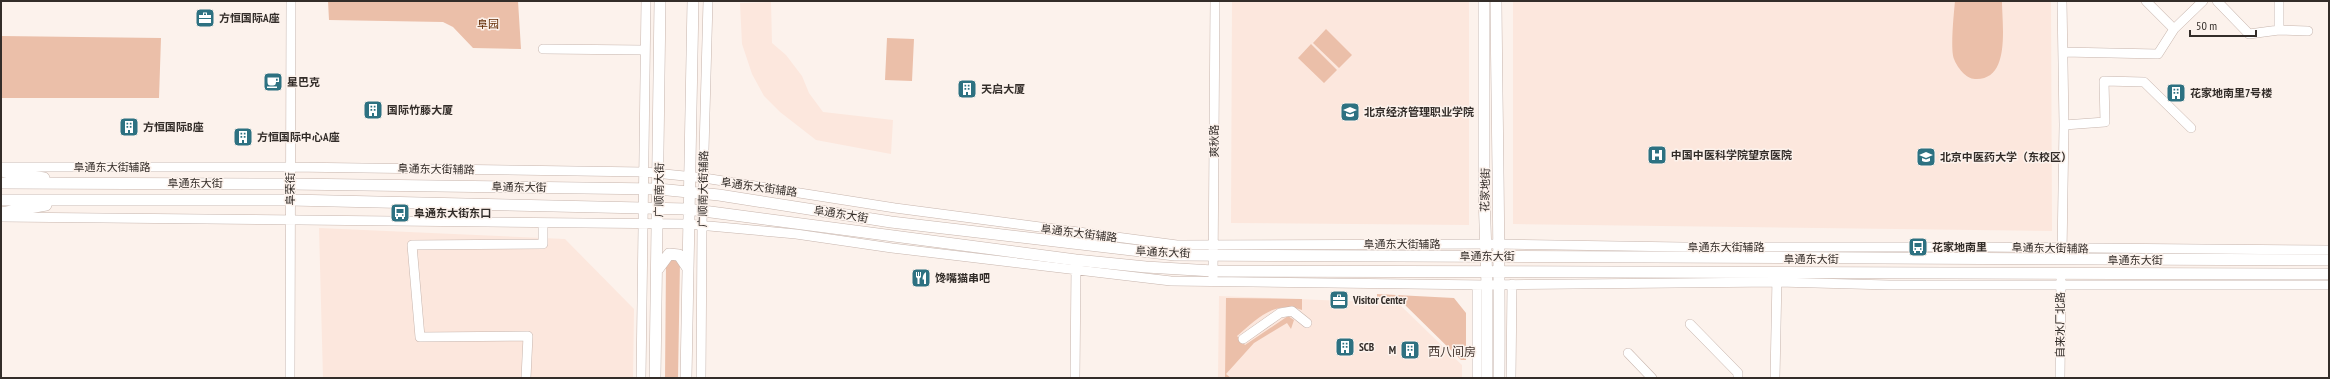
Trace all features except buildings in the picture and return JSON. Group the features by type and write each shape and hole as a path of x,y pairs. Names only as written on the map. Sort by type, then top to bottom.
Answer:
{"main road":[{"name":"广顺南大街","path":"655,378 658,269 658,189 660,174 660,1"},
{"path":"686,378 687,224 692,1"},
{"name":"花家地街","path":"1484,1 1486,272 1482,285 1487,378"},
{"name":"花家地街","path":"1496,1 1498,257 1500,273 1499,378"},
{"path":"1,171 78,183"},
{"name":"阜通东大街","path":"1,183 290,184 658,189 703,194 876,220 1072,244 1175,254 1213,249 1498,257 2329,260"},
{"path":"1,213 80,199"},
{"name":"阜通东大街","path":"1,200 290,200 688,209 1076,265 1146,267 1213,276 1486,272 1777,277 2061,273 2329,274"},
{"path":"658,269 669,254 680,255 687,268"}],"street":[{"name":"阜荣街","path":"290,378 291,1"},
{"path":"641,378 645,172 646,1"},
{"name":"广顺南大街辅路","path":"701,378 702,225 708,1"},
{"name":"爽秋路","path":"1213,276 1215,1"},
{"path":"2062,1 2064,125 2062,260"},
{"path":"2146,1 2174,29"},
{"path":"2063,52 2158,54 2174,29 2203,1"},
{"path":"2217,1 2249,34 2279,30 2308,31"},
{"path":"2279,1 2279,30"},
{"path":"543,49 645,50"},
{"path":"2064,125 2105,122 2104,81 2144,82 2191,128"},
{"name":"阜通东大街辅路","path":"1,167 290,167 645,172 704,178 895,208 1097,236 1213,249 1498,244 1683,247 2329,250"},
{"path":"1,217 687,224 796,234 1076,265 1075,378"},
{"path":"526,378 528,336 420,337 412,245 543,244 543,223"},
{"name":"自来水厂北路","path":"2060,378 2061,273"},
{"path":"1213,276 1330,288 1777,277 1889,285 2329,285"},
{"path":"1775,378 1777,277"},
{"path":"1511,378 1512,284"},
{"path":"1477,378 1482,285"},
{"path":"1243,339 1280,313 1292,311 1307,323"},
{"path":"1690,324 1738,373 1738,378"},
{"path":"1628,353 1652,378"}],"shaded area":[{"name":"北京经济管理职业学院","path":"1232,1 1469,1 1469,225 1231,223"},
{"path":"1513,1 2051,1 2052,231 1513,224"},
{"path":"771,2 772,43 786,55 802,76 809,93 823,112 893,120 891,154 816,140 780,112 764,96 752,74 742,44 740,3"},
{"path":"319,228 565,239 634,309 633,378 323,378"},
{"path":"1219,296 1398,303 1462,365 1462,378 1218,378"}],"green space":[{"name":"阜园","path":"328,1 518,1 521,49 473,48 453,27 443,22 329,20"},
{"path":"1955,1 2002,1 2002,50 1999,62 1994,71 1986,77 1975,79 1968,77 1957,66 1954,59 1952,40"},
{"path":"1326,29 1352,55 1339,68 1313,43"},
{"path":"1,36 161,38 159,98 1,98"},
{"path":"887,38 914,39 912,81 885,80"},
{"path":"1311,44 1337,70 1324,83 1298,58"},
{"path":"671,259 680,262 678,378 665,378 666,264"},
{"path":"1377,294 1454,298 1466,313 1466,360 1461,360 1401,301 1377,300"},
{"path":"1226,298 1302,299 1302,310 1283,307 1274,309 1252,323 1237,336 1245,345 1288,316 1294,320 1291,329 1287,323 1254,343 1226,374 1231,378 1225,378"}],"place":[{"name":"方恒国际A座","path":"205,18"},
{"name":"星巴克","path":"273,82"},
{"name":"天启大厦","path":"967,89"},
{"name":"花家地南里7号楼","path":"2176,93"},
{"name":"国际竹藤大厦","path":"373,110"},
{"name":"北京经济管理职业学院","path":"1350,112"},
{"name":"方恒国际B座","path":"129,127"},
{"name":"方恒国际中心A座","path":"243,137"},
{"name":"中国中医科学院望京医院","path":"1657,155"},
{"name":"北京中医药大学（东校区）","path":"1926,157"},
{"name":"阜通东大街东口","path":"400,213"},
{"name":"花家地南里","path":"1918,247"},
{"name":"馋嘴猫串吧","path":"921,278"},
{"name":"Visitor Center","path":"1339,300"},
{"name":"SCB","path":"1345,347"},
{"name":"M","path":"1410,350"}],"district":[{"name":"西八间房","path":"1452,352"}]}
